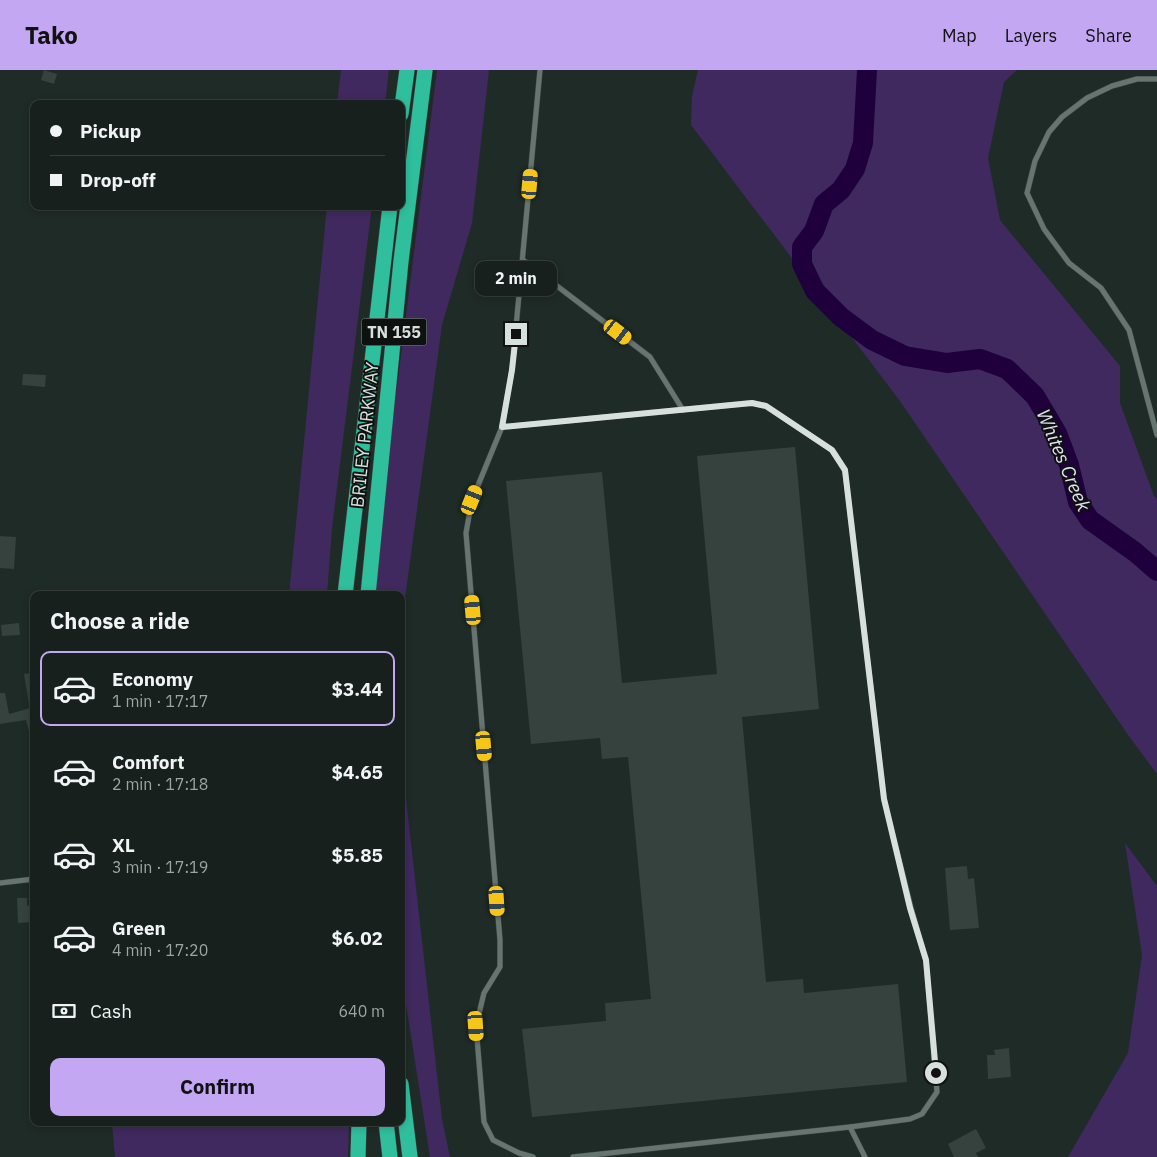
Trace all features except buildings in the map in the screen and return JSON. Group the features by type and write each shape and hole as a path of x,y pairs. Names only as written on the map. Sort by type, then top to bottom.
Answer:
{"highway":[{"path":"403,100 407,70"},
{"name":"BRILEY PARKWAY","path":"368,591 401,261 425,70"},
{"name":"BRILEY PARKWAY","path":"345,591 390,210"},
{"path":"405,1115 416,1157"},
{"path":"405,1119 410,1157"},
{"path":"358,1157 359,1126"},
{"path":"386,1126 390,1157"}],"lane":[{"path":"533,1157 519,1153 493,1140 484,1122 476,1026 484,994 500,967 500,940 466,533 472,500 502,427 512,370 540,70"},
{"path":"1157,78 1137,79 1112,86 1088,98 1062,117 1049,132 1035,161 1027,193 1044,229 1069,262 1101,288 1129,330 1157,434"},
{"path":"523,260 650,357 683,410"},
{"path":"502,427 752,403 766,406 832,450 845,470 884,799 910,908 926,960 937,1092 922,1114 910,1119 850,1127 573,1157"},
{"path":"0,883 30,879"},
{"path":"850,1127 865,1157"}],"shaded area":[{"path":"341,70 389,70 385,100 337,100"},
{"path":"437,70 489,70 472,223 442,325 405,598 405,591 373,591 376,553"},
{"path":"698,70 1017,70 1004,82 988,158 1000,220 1120,366 1120,403 1154,496 1157,499 1157,774 1128,735 900,401 691,125 692,96"},
{"path":"327,210 372,210 332,528 327,591 289,591"},
{"path":"405,790 442,1119 450,1157 430,1157 405,998"},
{"path":"1125,843 1157,886 1157,1157 1068,1157 1128,1053 1142,955"},
{"path":"112,1126 349,1126 348,1157 115,1157"}],"waterway":[{"name":"Whites Creek","path":"867,70 863,143 855,169 841,190 824,204 814,231 802,247 802,264 815,291 841,317 872,340 905,356 947,363 980,359 1007,369 1035,396 1057,433 1069,465 1078,502 1090,520 1135,552 1157,571"}],"route":[{"path":"516,334 502,427 752,403 766,406 832,450 845,470 884,799 910,908 926,960 936,1073"}]}
